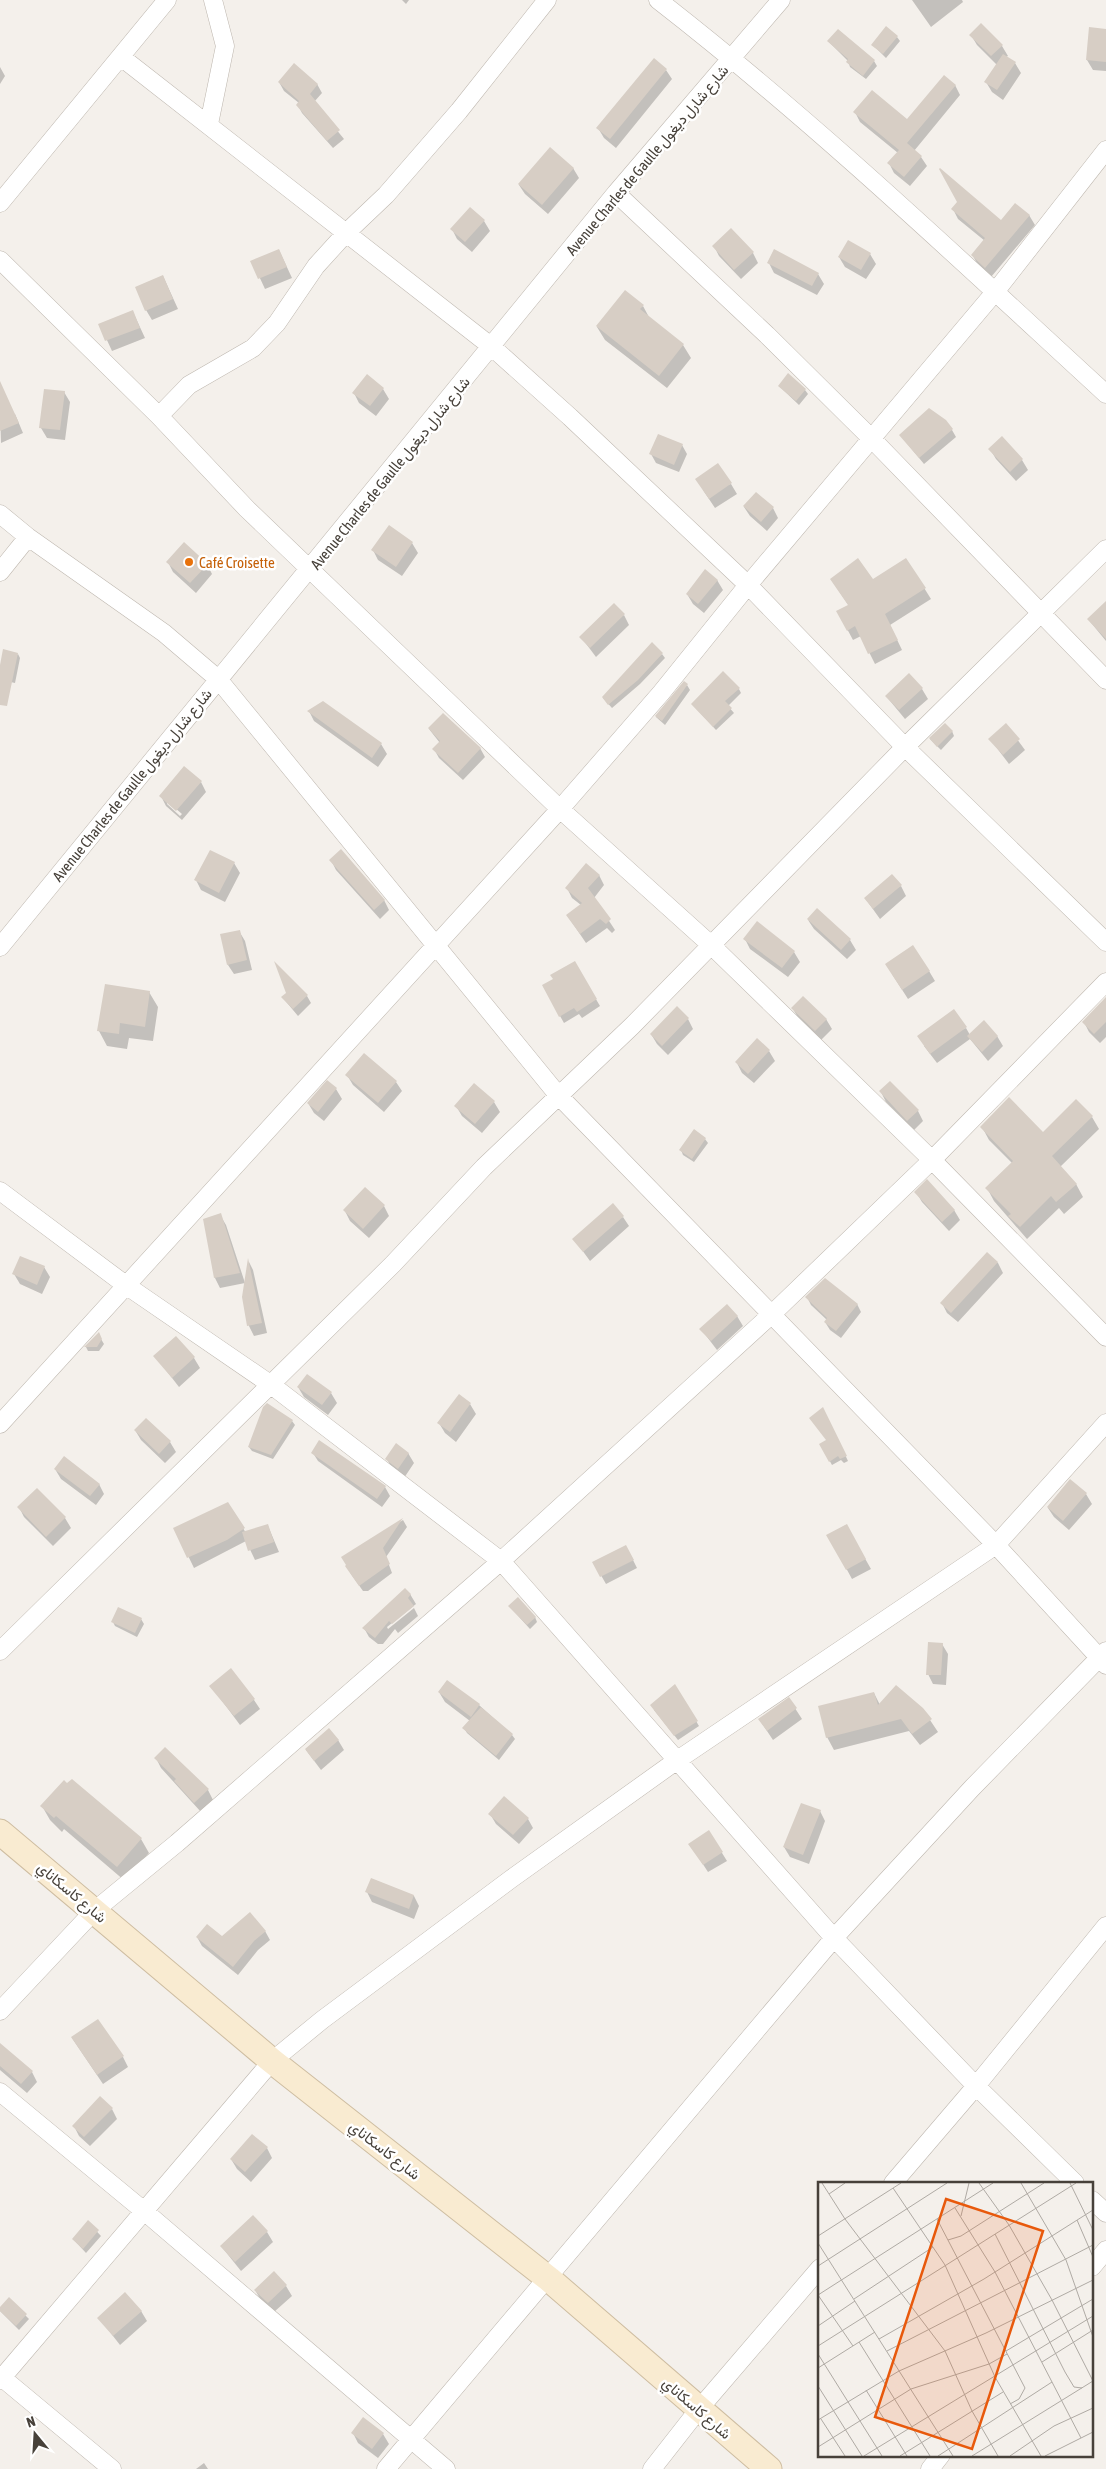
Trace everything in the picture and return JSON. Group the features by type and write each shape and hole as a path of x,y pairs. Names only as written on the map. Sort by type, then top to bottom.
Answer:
{"street":[{"path":"0,203 167,0"},
{"path":"209,124 225,46 213,0"},
{"path":"159,416 190,386 253,348 277,323 316,266 346,233 386,196 459,111 547,0"},
{"path":"658,0 732,58 874,181 1106,394"},
{"name":"Avenue Charles de Gaulle شارع شارل ديغول","path":"0,947 218,679 310,570 616,193 781,0"},
{"path":"121,57 492,347 570,417 748,585 905,747 1106,942"},
{"path":"0,1424 436,948 661,693 748,585 995,292 1106,150"},
{"path":"616,193 768,335 872,439 1106,680"},
{"path":"0,260 159,416 247,509 560,809 711,945 932,1160 1106,1337"},
{"path":"0,514 28,537 164,633 218,679 558,1096 772,1314 1104,1658 972,1788 834,1938 549,2278 410,2438 386,2469"},
{"path":"0,572 28,537"},
{"path":"0,1651 394,1264 484,1167 632,1026 905,747 1106,548"},
{"path":"0,2010 94,1911 185,1837 501,1561 772,1314 932,1160 1106,982"},
{"path":"0,1191 128,1286 270,1384 501,1561 676,1762 834,1938 976,2086 1074,2182"},
{"path":"112,2469 1,2378 272,2061 322,2020 503,1885 676,1762 996,1545 1106,1423"},
{"name":"شارع كاسكاناي","path":"0,1832 272,2061 549,2278 769,2469"},
{"path":"894,2182 976,2086 1106,1926"},
{"path":"0,2092 144,2211 446,2469"},
{"path":"1094,2202 1106,2213"},
{"path":"1094,2265 1106,2250"},
{"path":"652,2469 699,2409 818,2270"},
{"path":"930,2469 940,2456"}],"building":[{"path":"981,23 1003,45 991,56 969,35"},
{"path":"886,26 898,36 883,54 871,45"},
{"path":"1089,27 1106,29 1106,62 1086,60"},
{"path":"838,29 875,60 863,76 846,62 848,59 827,41"},
{"path":"1003,54 1016,62 997,90 984,82"},
{"path":"654,58 667,69 610,139 596,128"},
{"path":"294,63 318,84 310,94 340,130 327,141 296,105 299,101 278,82"},
{"path":"944,75 956,85 907,143 922,156 904,177 887,163 899,150 853,112 872,90 907,119"},
{"path":"550,147 574,168 542,205 518,184"},
{"path":"940,168 1001,220 1015,203 1030,215 985,268 971,255 985,238 951,209 957,202"},
{"path":"470,207 485,220 465,242 450,229"},
{"path":"731,228 754,252 734,270 712,246"},
{"path":"848,240 871,253 861,270 838,257"},
{"path":"279,249 287,267 258,279 250,261"},
{"path":"774,249 819,273 812,286 767,263"},
{"path":"163,275 173,299 145,311 135,287"},
{"path":"625,290 644,305 640,309 684,344 659,376 596,326"},
{"path":"133,310 140,328 105,341 98,324"},
{"path":"788,373 806,389 796,401 778,386"},
{"path":"367,374 384,388 370,406 352,393"},
{"path":"0,381 19,423 0,431"},
{"path":"44,389 65,391 60,430 39,428"},
{"path":"929,408 946,420 953,429 919,458 899,435"},
{"path":"658,434 683,444 674,465 649,454"},
{"path":"1002,436 1023,459 1010,472 988,449"},
{"path":"718,463 732,483 709,499 695,479"},
{"path":"756,492 774,507 761,522 743,506"},
{"path":"389,525 413,542 396,567 371,550"},
{"path":"184,542 208,564 190,583 166,562"},
{"path":"858,558 873,579 906,558 926,588 885,614 898,640 868,654 855,626 847,631 836,611 848,605 830,579"},
{"path":"705,569 718,580 698,604 686,594"},
{"path":"1106,601 1106,639 1087,619"},
{"path":"614,603 625,614 590,648 579,637"},
{"path":"652,642 663,653 638,680 608,705 602,697"},
{"path":"3,649 18,653 7,706 0,705 0,665"},
{"path":"723,671 740,688 725,701 732,708 713,727 691,704"},
{"path":"909,673 923,688 899,710 885,696"},
{"path":"684,681 688,684 662,721 655,716"},
{"path":"323,701 382,743 372,758 307,711"},
{"path":"443,713 481,748 458,773 432,749 440,741 428,728"},
{"path":"945,723 953,731 937,747 929,738"},
{"path":"1006,723 1020,739 1003,755 988,739"},
{"path":"184,766 202,781 176,811 159,796"},
{"path":"341,849 385,900 374,910 329,860"},
{"path":"210,850 235,862 219,893 194,880"},
{"path":"586,863 600,875 588,888 611,919 606,924 600,919 580,934 566,915 582,903 565,888"},
{"path":"892,874 902,885 873,909 864,898"},
{"path":"817,908 851,939 841,950 807,919"},
{"path":"757,921 795,951 782,968 743,939"},
{"path":"240,930 247,960 227,965 220,934"},
{"path":"913,945 930,971 902,990 885,964"},
{"path":"274,961 308,995 293,1009 281,997 286,993"},
{"path":"575,961 597,999 577,1012 574,1008 559,1017 542,985 553,979 550,975"},
{"path":"105,984 150,991 145,1027 120,1023 119,1034 97,1031"},
{"path":"803,996 827,1019 815,1031 791,1008"},
{"path":"1106,997 1106,1022 1094,1034 1082,1022"},
{"path":"677,1006 689,1018 662,1046 650,1034"},
{"path":"954,1009 967,1027 930,1054 917,1036"},
{"path":"984,1020 998,1036 982,1052 967,1036"},
{"path":"757,1038 770,1050 748,1074 735,1062"},
{"path":"364,1053 397,1081 378,1103 345,1075"},
{"path":"327,1080 337,1088 318,1112 307,1103"},
{"path":"890,1081 919,1110 907,1121 879,1091"},
{"path":"474,1083 495,1101 475,1124 454,1106"},
{"path":"1009,1097 1043,1132 1076,1099 1093,1116 1052,1156 1077,1184 1056,1202 1051,1196 1020,1227 1008,1216 1011,1214 985,1188 1013,1161 980,1127"},
{"path":"694,1129 706,1138 692,1159 679,1150"},
{"path":"927,1179 955,1210 942,1222 914,1192"},
{"path":"365,1187 385,1205 363,1229 343,1210"},
{"path":"613,1203 624,1216 583,1252 572,1239"},
{"path":"221,1213 240,1273 214,1278 203,1219"},
{"path":"987,1252 998,1262 951,1313 940,1303"},
{"path":"20,1256 45,1266 37,1285 12,1274"},
{"path":"248,1258 262,1323 247,1326 242,1297"},
{"path":"825,1278 858,1304 836,1331 824,1322 827,1318 805,1297"},
{"path":"727,1304 738,1316 711,1341 699,1329"},
{"path":"99,1332 102,1339 97,1347 84,1347"},
{"path":"176,1336 195,1357 172,1378 153,1356"},
{"path":"307,1374 332,1392 322,1405 297,1387"},
{"path":"459,1394 471,1403 450,1432 437,1423"},
{"path":"267,1403 293,1420 271,1455 248,1447 263,1407"},
{"path":"823,1407 847,1456 840,1459 838,1456 829,1462 819,1444 826,1440 809,1418"},
{"path":"146,1418 171,1441 159,1454 134,1430"},
{"path":"319,1440 386,1486 377,1499 311,1453"},
{"path":"396,1443 409,1453 398,1469 385,1459"},
{"path":"64,1456 100,1484 90,1496 54,1469"},
{"path":"1070,1479 1087,1493 1063,1521 1047,1507"},
{"path":"37,1488 66,1517 46,1537 17,1507"},
{"path":"228,1502 245,1528 227,1540 187,1558 173,1528"},
{"path":"403,1518 383,1548 390,1564 359,1586 341,1557"},
{"path":"268,1524 274,1542 248,1551 242,1532"},
{"path":"847,1524 866,1559 846,1570 826,1535"},
{"path":"626,1545 634,1560 600,1577 592,1562"},
{"path":"405,1588 411,1594 408,1598 414,1606 392,1624 389,1621 375,1638 362,1628"},
{"path":"518,1597 536,1617 527,1625 508,1606"},
{"path":"118,1607 142,1618 135,1633 111,1622"},
{"path":"928,1642 943,1643 941,1675 926,1675"},
{"path":"231,1668 255,1699 234,1716 209,1686"},
{"path":"447,1680 480,1704 471,1717 438,1692"},
{"path":"675,1684 698,1721 674,1736 650,1705"},
{"path":"896,1685 923,1708 932,1719 912,1734 901,1719 826,1738 818,1706 874,1692 878,1705"},
{"path":"789,1697 797,1708 767,1731 758,1719"},
{"path":"481,1707 513,1734 496,1756 462,1728"},
{"path":"329,1728 339,1740 314,1761 305,1749"},
{"path":"165,1747 209,1789 194,1803 174,1781 176,1779 154,1758"},
{"path":"72,1779 142,1838 117,1867 56,1816 54,1818 40,1806 64,1780 67,1783"},
{"path":"504,1796 529,1818 513,1835 488,1814"},
{"path":"801,1803 821,1810 803,1855 783,1847"},
{"path":"709,1830 723,1852 703,1865 688,1844"},
{"path":"371,1878 414,1895 409,1909 365,1892"},
{"path":"250,1912 266,1931 254,1941 233,1967 196,1937 207,1924 222,1936"},
{"path":"98,2019 124,2056 97,2075 71,2037"},
{"path":"0,2043 33,2071 21,2084 0,2066"},
{"path":"100,2096 113,2108 84,2137 72,2126"},
{"path":"252,2134 268,2147 245,2172 230,2159"},
{"path":"253,2215 268,2231 235,2262 220,2246"},
{"path":"88,2220 99,2230 83,2249 72,2239"},
{"path":"274,2271 287,2285 268,2303 254,2290"},
{"path":"125,2292 142,2311 113,2336 97,2318"},
{"path":"9,2297 27,2314 16,2326 0,2311 0,2307"},
{"path":"363,2417 384,2433 372,2449 351,2433"}],"place":[{"name":"Café Croisette","path":"189,562"}]}
